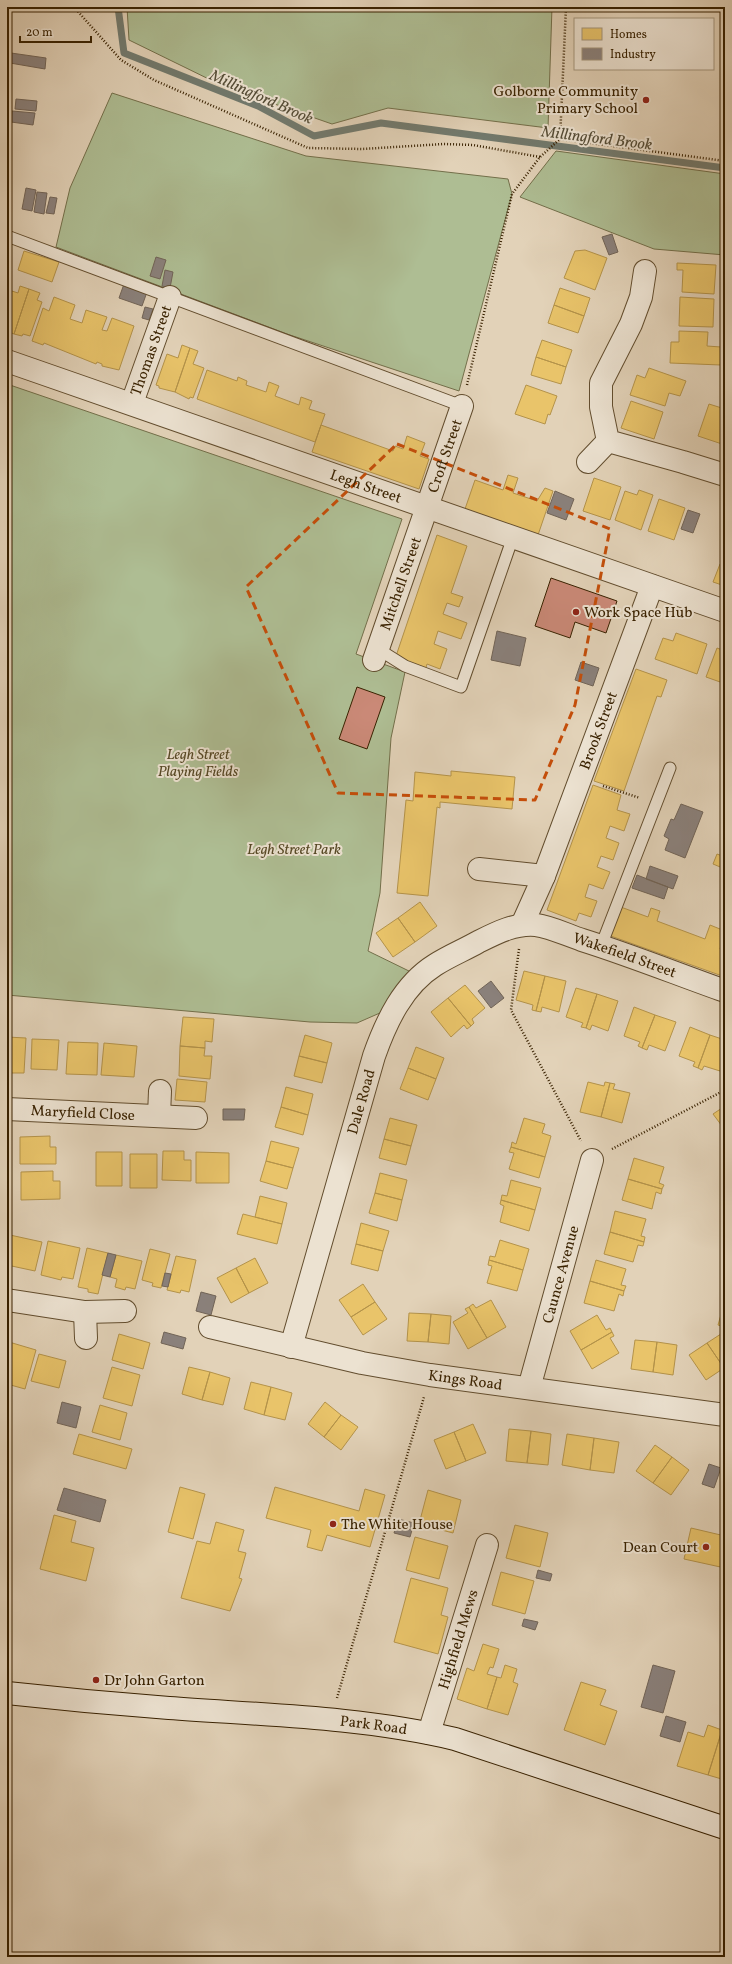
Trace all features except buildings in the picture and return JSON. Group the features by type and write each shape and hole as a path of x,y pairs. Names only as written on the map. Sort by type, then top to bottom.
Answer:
{"street":[{"path":"608,442 601,407 601,383 620,349 634,318 641,298 645,271"},
{"name":"Thomas Street","path":"132,403 170,298"},
{"name":"Legh Street","path":"7,360 725,611"},
{"name":"Croft Street","path":"427,507 462,406"},
{"path":"588,462 608,442"},
{"path":"608,442 683,462 725,476"},
{"name":"Mitchell Street","path":"376,655 427,507"},
{"name":"Brook Street","path":"522,926 544,876 652,586"},
{"path":"479,869 544,876"},
{"name":"Wakefield Street","path":"522,926 536,926 601,946 725,991"},
{"name":"Dale Road","path":"291,1347 374,1056 382,1033 394,1011 405,994 422,975 435,965 504,930 522,926"},
{"path":"159,1116 160,1091"},
{"name":"Maryfield Close","path":"7,1109 196,1118"},
{"name":"Caunce Avenue","path":"529,1388 592,1160"},
{"path":"7,1300 85,1312 125,1311"},
{"path":"85,1312 86,1338"},
{"name":"Kings Road","path":"210,1327 291,1347 430,1375 725,1415"},
{"name":"Highfield Mews","path":"429,1733 487,1545"},
{"name":"Park Road","path":"7,1693 153,1707 267,1714 331,1720 429,1733 454,1739 725,1828"}],"lane":[{"path":"7,236 462,406"},
{"path":"376,655 461,687 513,538"},
{"path":"601,946 670,768"}],"path":[{"path":"74,7 121,60 154,80 308,148 362,149 444,144 472,145 540,157"},
{"path":"462,406 512,194 540,157 560,139 566,7"},
{"path":"560,139 725,161"},
{"path":"580,778 656,804"},
{"path":"522,926 511,1010 592,1160 725,1090"},
{"path":"331,1720 430,1375"}],"highlighted area":[{"path":"397,444 610,529 575,705 535,800 338,793 246,587"}],"green space":[{"path":"127,7 552,7 548,128 388,108 332,124 223,86 129,40"},
{"path":"112,93 306,156 508,179 512,194 459,391 287,334 56,247 70,188"},
{"path":"556,151 725,174 725,255 654,249 520,197"},
{"name":"Legh Street Playing Fields","path":"7,384 402,519 356,654 405,672 391,738 380,893 368,951 411,972 389,1009 357,1023 310,1022 7,995"}],"waterway":[{"name":"Millingford Brook","path":"118,7 124,53 258,106 314,136 381,123 725,168"}],"place":[{"name":"Golborne Community Primary School","path":"646,100"},
{"name":"Work Space Hub","path":"576,612"},
{"name":"The White House","path":"333,1524"},
{"name":"Dean Court","path":"706,1547"},
{"name":"Dr John Garton","path":"96,1680"}],"park label":[{"name":"Legh Street Park","path":"294,849"}]}
